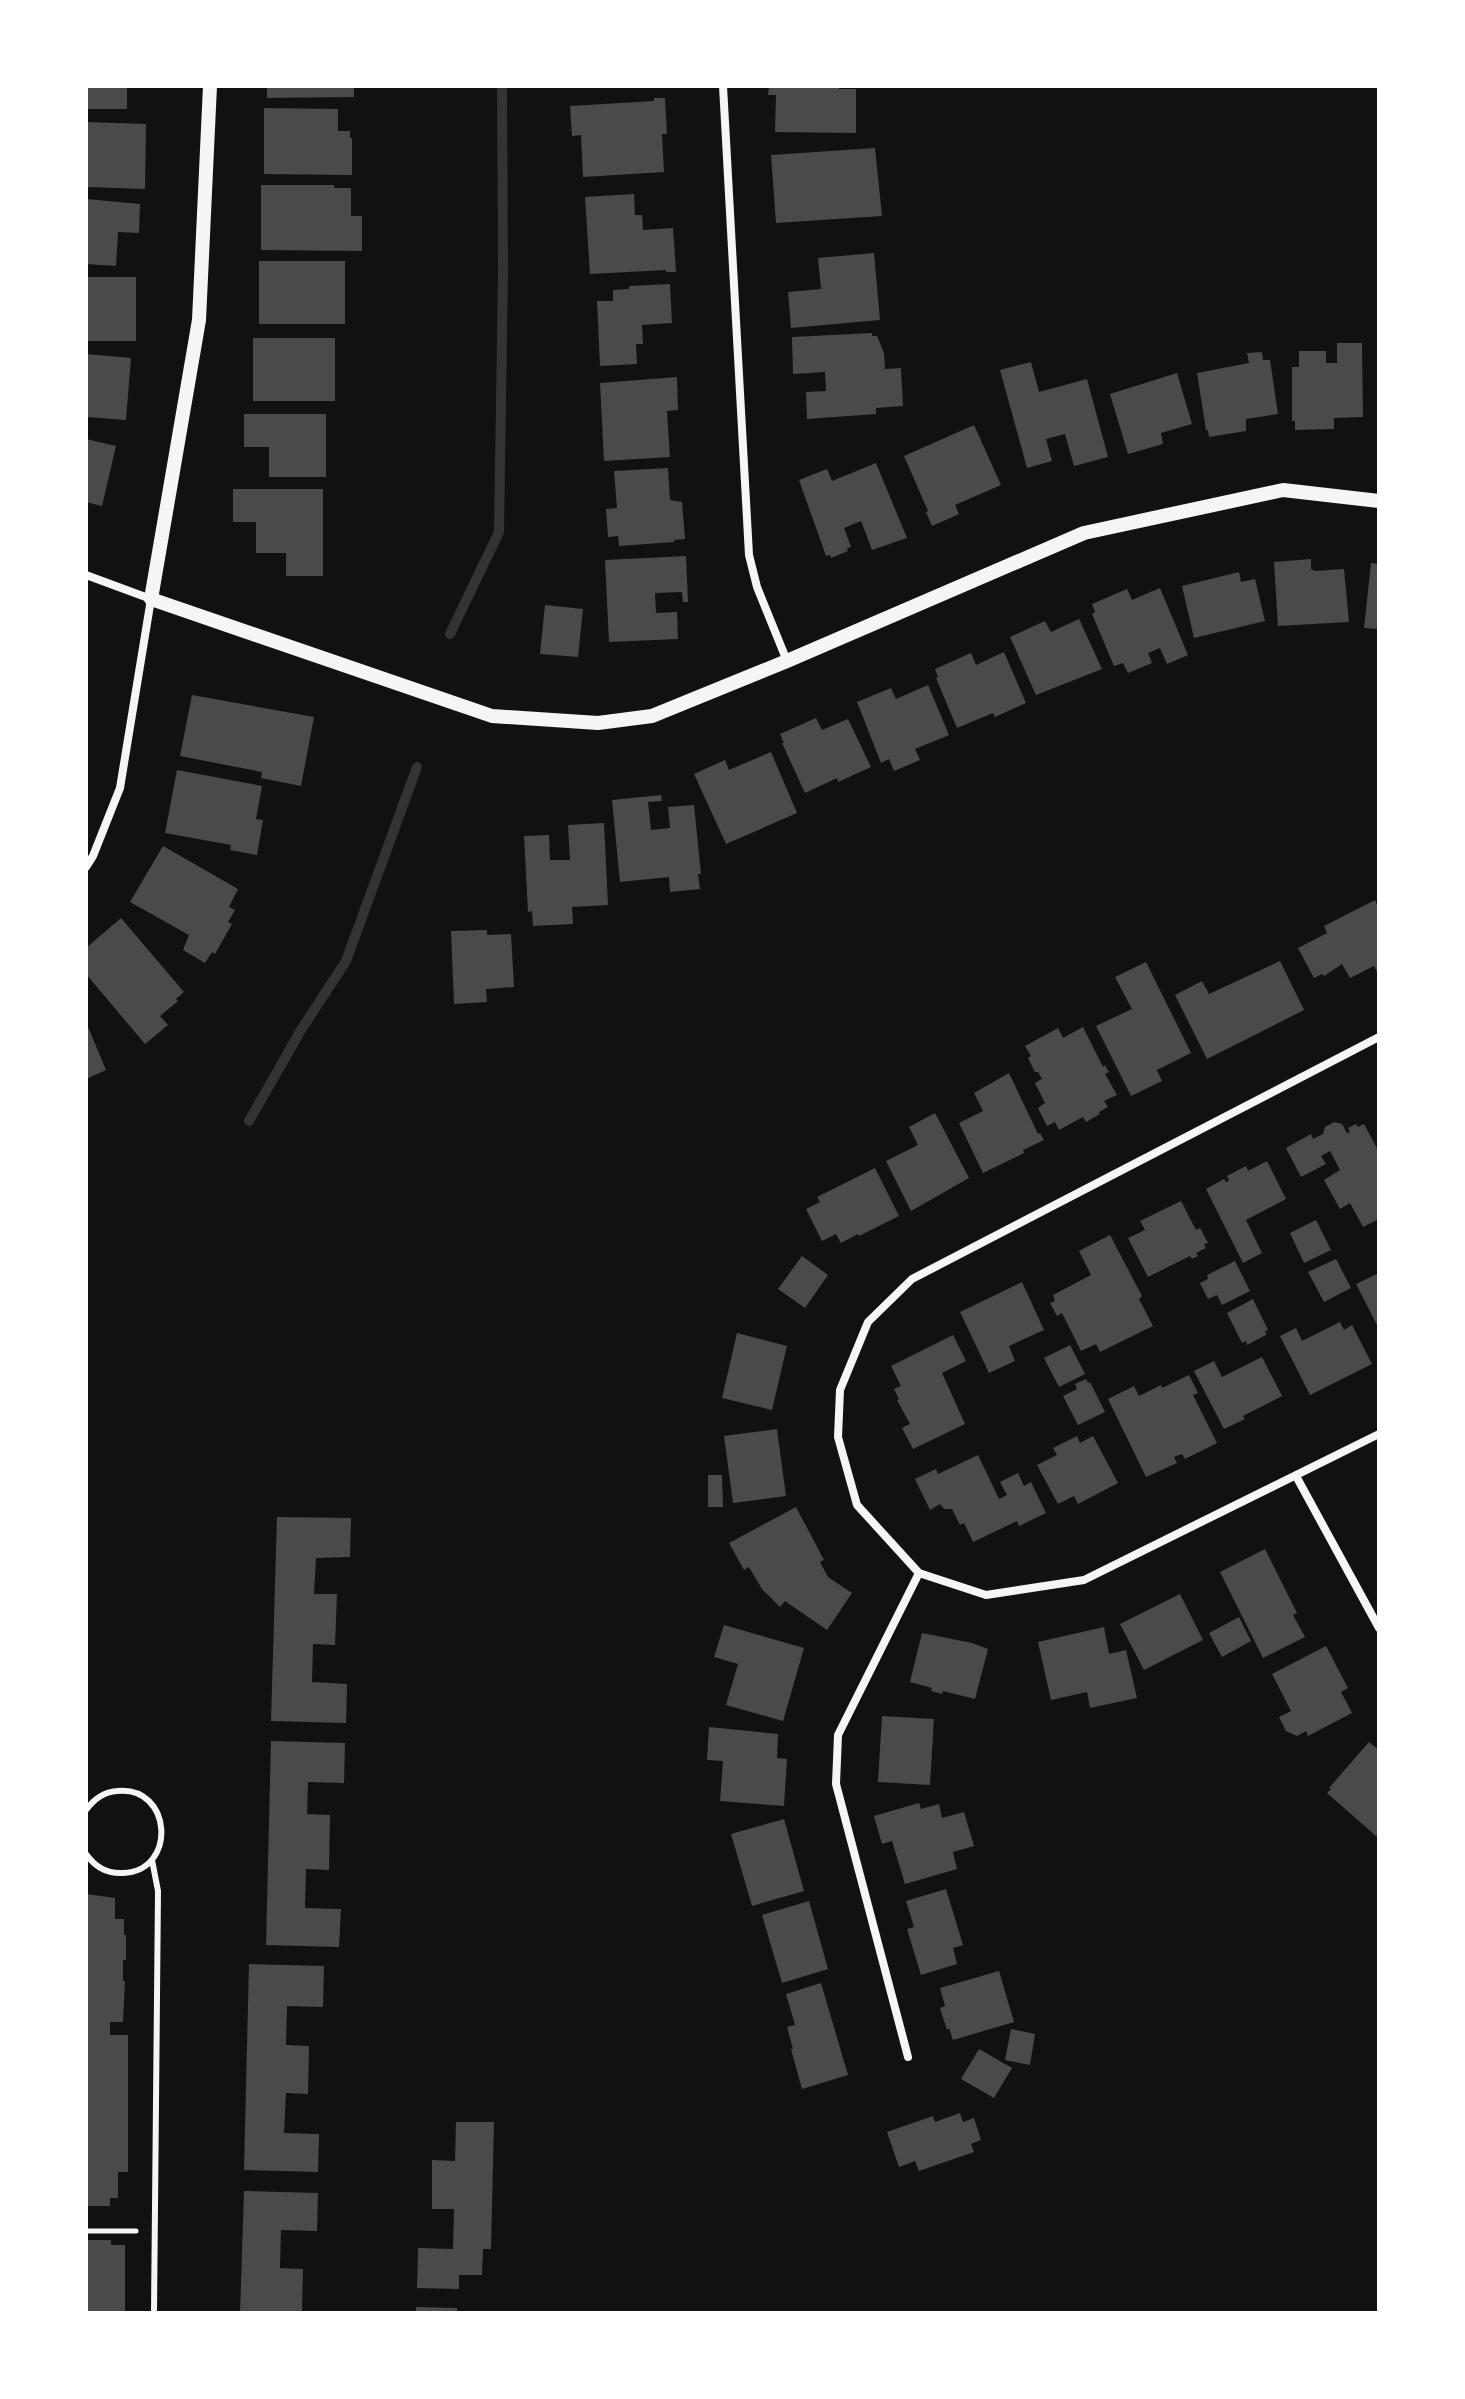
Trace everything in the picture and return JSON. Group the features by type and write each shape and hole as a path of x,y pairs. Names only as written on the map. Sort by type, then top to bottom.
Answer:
{"street":[{"path":"86,867 120,788 199,320 210,86"},
{"path":"723,86 749,555 757,587 787,661"},
{"path":"86,575 492,716 598,723 652,716 1084,533 1283,490 1379,501"},
{"path":"1379,1037 912,1279 868,1322 840,1390 838,1437 857,1505 919,1573 986,1595 1084,1580 1379,1434"},
{"path":"1296,1476 1379,1628"},
{"path":"908,2057 836,1784 838,1735 919,1573"}],"lane":[{"path":"86,1810 98,1797 110,1792 123,1790 136,1793 148,1800 156,1810 162,1836 152,1860 140,1869 126,1873 112,1873 99,1868 86,1854"},
{"path":"152,1860 158,1891 154,2313"}],"path":[{"path":"86,2231 153,2231"}],"building":[{"path":"86,86 127,86 127,109 86,109"},
{"path":"267,86 354,86 354,97 267,98"},
{"path":"769,86 839,86 839,89 856,89 856,133 775,132 776,95 768,95"},
{"path":"654,98 665,98 667,134 662,134 664,172 583,177 581,135 572,136 570,106 654,101"},
{"path":"264,108 338,109 338,131 350,131 352,138 352,175 264,174"},
{"path":"86,122 146,124 145,189 86,187"},
{"path":"875,148 882,216 776,223 771,155"},
{"path":"261,185 334,185 334,188 351,188 351,216 362,216 362,251 261,250"},
{"path":"634,194 635,215 642,215 643,230 673,228 676,272 590,274 585,197"},
{"path":"86,199 140,204 139,233 118,232 116,266 86,264"},
{"path":"874,253 880,320 791,328 788,292 821,289 818,258"},
{"path":"259,261 345,261 345,324 259,324"},
{"path":"86,277 136,277 136,341 86,341"},
{"path":"670,284 672,323 642,325 643,344 636,344 637,364 600,366 597,301 613,301 613,290 629,289 629,286"},
{"path":"872,333 872,336 877,336 884,353 885,369 901,368 903,406 876,408 876,414 807,419 806,392 826,391 825,372 793,374 792,337"},
{"path":"253,338 335,338 335,401 253,401"},
{"path":"1337,343 1362,343 1363,417 1334,418 1334,429 1295,430 1295,421 1292,421 1292,367 1299,367 1299,351 1326,351 1326,363 1337,363"},
{"path":"1262,352 1263,360 1270,360 1278,414 1246,419 1246,431 1209,437 1197,373 1249,363 1247,353"},
{"path":"86,354 131,358 126,420 86,417"},
{"path":"1031,362 1039,392 1087,379 1108,457 1074,466 1065,434 1046,439 1052,461 1027,468 1000,370"},
{"path":"1177,373 1192,424 1161,433 1163,444 1128,454 1110,394"},
{"path":"677,377 678,410 667,411 670,457 604,461 600,383"},
{"path":"244,414 326,414 326,477 269,477 269,447 244,447"},
{"path":"974,425 1001,485 955,505 959,514 932,526 904,456"},
{"path":"86,439 116,446 102,506 86,502"},
{"path":"876,463 907,538 872,550 861,521 844,528 851,547 847,548 848,551 831,558 830,555 826,556 799,480 827,469 832,481"},
{"path":"668,468 670,500 682,502 685,539 619,546 618,536 608,537 606,509 617,508 614,471"},
{"path":"233,489 323,489 323,576 286,576 286,553 256,553 256,522 233,522"},
{"path":"686,556 688,602 683,602 682,592 655,593 656,613 677,612 678,639 609,642 605,560"},
{"path":"1311,559 1311,569 1315,571 1344,569 1349,622 1278,626 1274,562"},
{"path":"1371,563 1379,564 1379,629 1364,628"},
{"path":"1239,572 1241,582 1255,579 1265,621 1194,638 1182,586"},
{"path":"1160,588 1188,655 1167,664 1160,648 1148,653 1152,663 1128,673 1123,663 1114,666 1092,614 1095,612 1092,604 1127,589 1132,600"},
{"path":"545,605 583,609 578,657 540,654"},
{"path":"1079,619 1102,669 1036,695 1010,637 1045,621 1051,632"},
{"path":"1004,652 1026,703 995,717 993,713 957,728 935,669 971,653 976,665"},
{"path":"928,685 949,735 915,749 920,760 894,771 889,759 881,763 857,702 891,688 896,699"},
{"path":"192,695 314,717 301,786 261,778 262,772 180,756"},
{"path":"816,718 822,730 848,719 871,767 805,793 780,734"},
{"path":"771,752 797,813 726,844 694,774 725,760 729,770"},
{"path":"177,770 262,786 256,819 263,820 257,855 230,850 231,845 165,833"},
{"path":"661,795 662,801 648,802 651,830 670,828 668,807 694,805 700,889 670,892 669,877 620,882 612,800"},
{"path":"604,823 608,905 572,907 573,924 533,926 532,911 528,912 524,836 549,835 550,860 570,860 568,825"},
{"path":"163,846 238,889 229,907 235,910 228,922 232,924 215,954 212,952 205,963 183,950 189,935 130,902"},
{"path":"1375,900 1379,909 1379,971 1374,966 1350,978 1342,964 1324,976 1314,978 1298,948 1327,933 1324,926"},
{"path":"121,918 184,992 160,1016 168,1025 145,1044 86,974 86,948"},
{"path":"487,930 487,935 511,934 514,987 486,989 487,1002 454,1004 451,931"},
{"path":"1280,961 1304,1010 1207,1059 1175,995 1202,981 1209,994"},
{"path":"1146,962 1191,1053 1157,1070 1162,1081 1131,1096 1096,1026 1132,1009 1115,977"},
{"path":"86,1022 106,1070 86,1079"},
{"path":"1083,1027 1103,1067 1105,1065 1109,1072 1105,1074 1117,1095 1104,1101 1108,1107 1100,1114 1086,1122 1083,1117 1059,1130 1055,1122 1047,1126 1038,1108 1045,1103 1035,1083 1042,1079 1035,1072 1025,1046 1058,1028 1063,1038"},
{"path":"1009,1073 1038,1134 1044,1140 983,1173 959,1123 983,1111 974,1093"},
{"path":"935,1113 969,1178 911,1211 886,1161 918,1145 909,1127"},
{"path":"1334,1122 1342,1124 1347,1133 1350,1132 1348,1128 1364,1124 1379,1152 1379,1219 1363,1227 1350,1203 1340,1209 1324,1180 1340,1170 1330,1151 1321,1156 1326,1164 1301,1177 1286,1148 1311,1134 1313,1139 1323,1134 1325,1127"},
{"path":"1267,1161 1286,1199 1246,1220 1262,1253 1243,1263 1206,1189 1224,1179 1229,1181 1227,1176 1246,1166 1248,1171"},
{"path":"875,1168 899,1216 841,1243 836,1234 822,1241 806,1209 820,1202 817,1197"},
{"path":"1181,1201 1196,1230 1200,1228 1208,1243 1204,1244 1206,1248 1192,1259 1190,1256 1148,1277 1128,1238 1145,1230 1140,1221"},
{"path":"1316,1220 1331,1250 1304,1263 1290,1233"},
{"path":"1110,1235 1142,1296 1139,1299 1153,1326 1100,1352 1096,1344 1081,1351 1062,1313 1057,1316 1050,1303 1055,1301 1053,1295 1091,1275 1079,1251"},
{"path":"802,1256 828,1275 805,1308 778,1289"},
{"path":"1336,1259 1351,1288 1324,1302 1308,1272"},
{"path":"1235,1261 1250,1291 1222,1305 1217,1295 1208,1299 1200,1283 1208,1279 1207,1275"},
{"path":"1379,1273 1379,1329 1356,1284"},
{"path":"1022,1282 1044,1330 1009,1346 1015,1361 989,1373 960,1312"},
{"path":"1253,1299 1268,1330 1265,1331 1266,1335 1247,1345 1246,1341 1242,1343 1227,1313"},
{"path":"1340,1322 1344,1330 1352,1325 1372,1364 1310,1395 1280,1336 1296,1328 1302,1341"},
{"path":"737,1333 787,1346 772,1410 722,1398"},
{"path":"953,1335 966,1361 942,1373 965,1424 913,1449 902,1428 910,1424 897,1400 894,1389 901,1386 891,1366"},
{"path":"1070,1345 1085,1374 1059,1387 1044,1358"},
{"path":"1262,1357 1282,1396 1224,1429 1194,1371 1214,1361 1222,1377"},
{"path":"1189,1375 1198,1393 1193,1395 1217,1443 1185,1459 1182,1454 1174,1457 1177,1463 1146,1477 1108,1399 1134,1386 1139,1396"},
{"path":"1086,1379 1105,1412 1078,1425 1063,1396 1077,1389 1075,1384"},
{"path":"777,1429 786,1496 733,1503 724,1436"},
{"path":"1077,1436 1080,1443 1093,1436 1118,1483 1078,1504 1074,1496 1058,1504 1037,1465 1057,1455 1053,1448"},
{"path":"978,1455 999,1499 1007,1495 1000,1482 1018,1473 1024,1486 1031,1482 1046,1513 1019,1526 1017,1521 973,1542 964,1523 960,1525 952,1509 944,1509 940,1504 930,1510 915,1479 936,1469 938,1474"},
{"path":"708,1475 722,1475 723,1507 708,1507"},
{"path":"796,1507 824,1560 820,1562 828,1577 852,1593 827,1630 785,1601 780,1607 762,1589 749,1567 744,1570 729,1543"},
{"path":"277,1517 351,1518 350,1557 316,1558 314,1594 337,1594 335,1645 313,1644 312,1682 347,1684 346,1723 271,1721"},
{"path":"1265,1549 1297,1613 1293,1615 1305,1637 1263,1658 1220,1572"},
{"path":"1180,1594 1203,1640 1144,1670 1120,1624"},
{"path":"1239,1617 1251,1641 1222,1657 1209,1633"},
{"path":"724,1625 804,1648 783,1721 726,1705 738,1664 714,1657"},
{"path":"1104,1627 1109,1654 1126,1650 1137,1698 1090,1708 1087,1692 1051,1700 1038,1642"},
{"path":"922,1633 988,1649 975,1699 943,1691 942,1694 910,1682"},
{"path":"1326,1646 1348,1688 1341,1692 1352,1713 1308,1736 1306,1731 1297,1736 1286,1731 1279,1717 1291,1711 1272,1674"},
{"path":"882,1716 934,1719 930,1785 878,1782"},
{"path":"709,1727 778,1734 777,1758 787,1759 784,1806 720,1801 723,1761 707,1760"},
{"path":"271,1741 345,1743 344,1783 308,1782 307,1814 330,1815 329,1870 306,1869 305,1908 341,1909 339,1947 266,1945"},
{"path":"1369,1742 1379,1750 1379,1834 1376,1836 1327,1793"},
{"path":"919,1803 921,1809 939,1804 942,1818 964,1812 974,1846 953,1852 957,1869 905,1884 892,1841 882,1844 874,1816"},
{"path":"784,1819 804,1891 752,1906 731,1834"},
{"path":"946,1889 963,1945 953,1948 957,1964 921,1975 907,1929 914,1927 906,1901"},
{"path":"86,1894 115,1898 115,1919 124,1919 126,1935 123,2022 110,2022 110,2035 128,2035 128,2172 118,2172 118,2198 110,2198 110,2206 86,2206"},
{"path":"809,1901 828,1969 782,1983 762,1915"},
{"path":"249,1964 324,1966 323,2007 287,2006 286,2045 309,2046 308,2094 286,2093 284,2133 319,2134 318,2172 244,2170"},
{"path":"999,1971 1014,2022 953,2040 940,2008 945,2006 940,1988"},
{"path":"821,1983 848,2075 802,2089 787,2027 795,2025 786,1994"},
{"path":"1011,2029 1035,2034 1030,2065 1005,2060"},
{"path":"979,2049 1012,2068 994,2098 961,2079"},
{"path":"960,2113 963,2122 974,2118 981,2140 971,2144 974,2152 919,2171 915,2161 899,2167 887,2132 933,2116 935,2122"},
{"path":"456,2122 494,2122 491,2249 483,2249 482,2275 459,2275 459,2289 417,2288 418,2248 453,2249 454,2209 432,2209 432,2160 455,2161"},
{"path":"244,2191 318,2193 317,2231 281,2230 280,2268 303,2269 302,2313 240,2313"},
{"path":"86,2240 111,2240 111,2245 125,2245 125,2313 86,2313"},
{"path":"416,2307 457,2308 457,2313 416,2313"}],"waterway":[{"path":"450,634 499,532 502,86"},
{"path":"249,1121 301,1030 346,961 417,767"}]}
